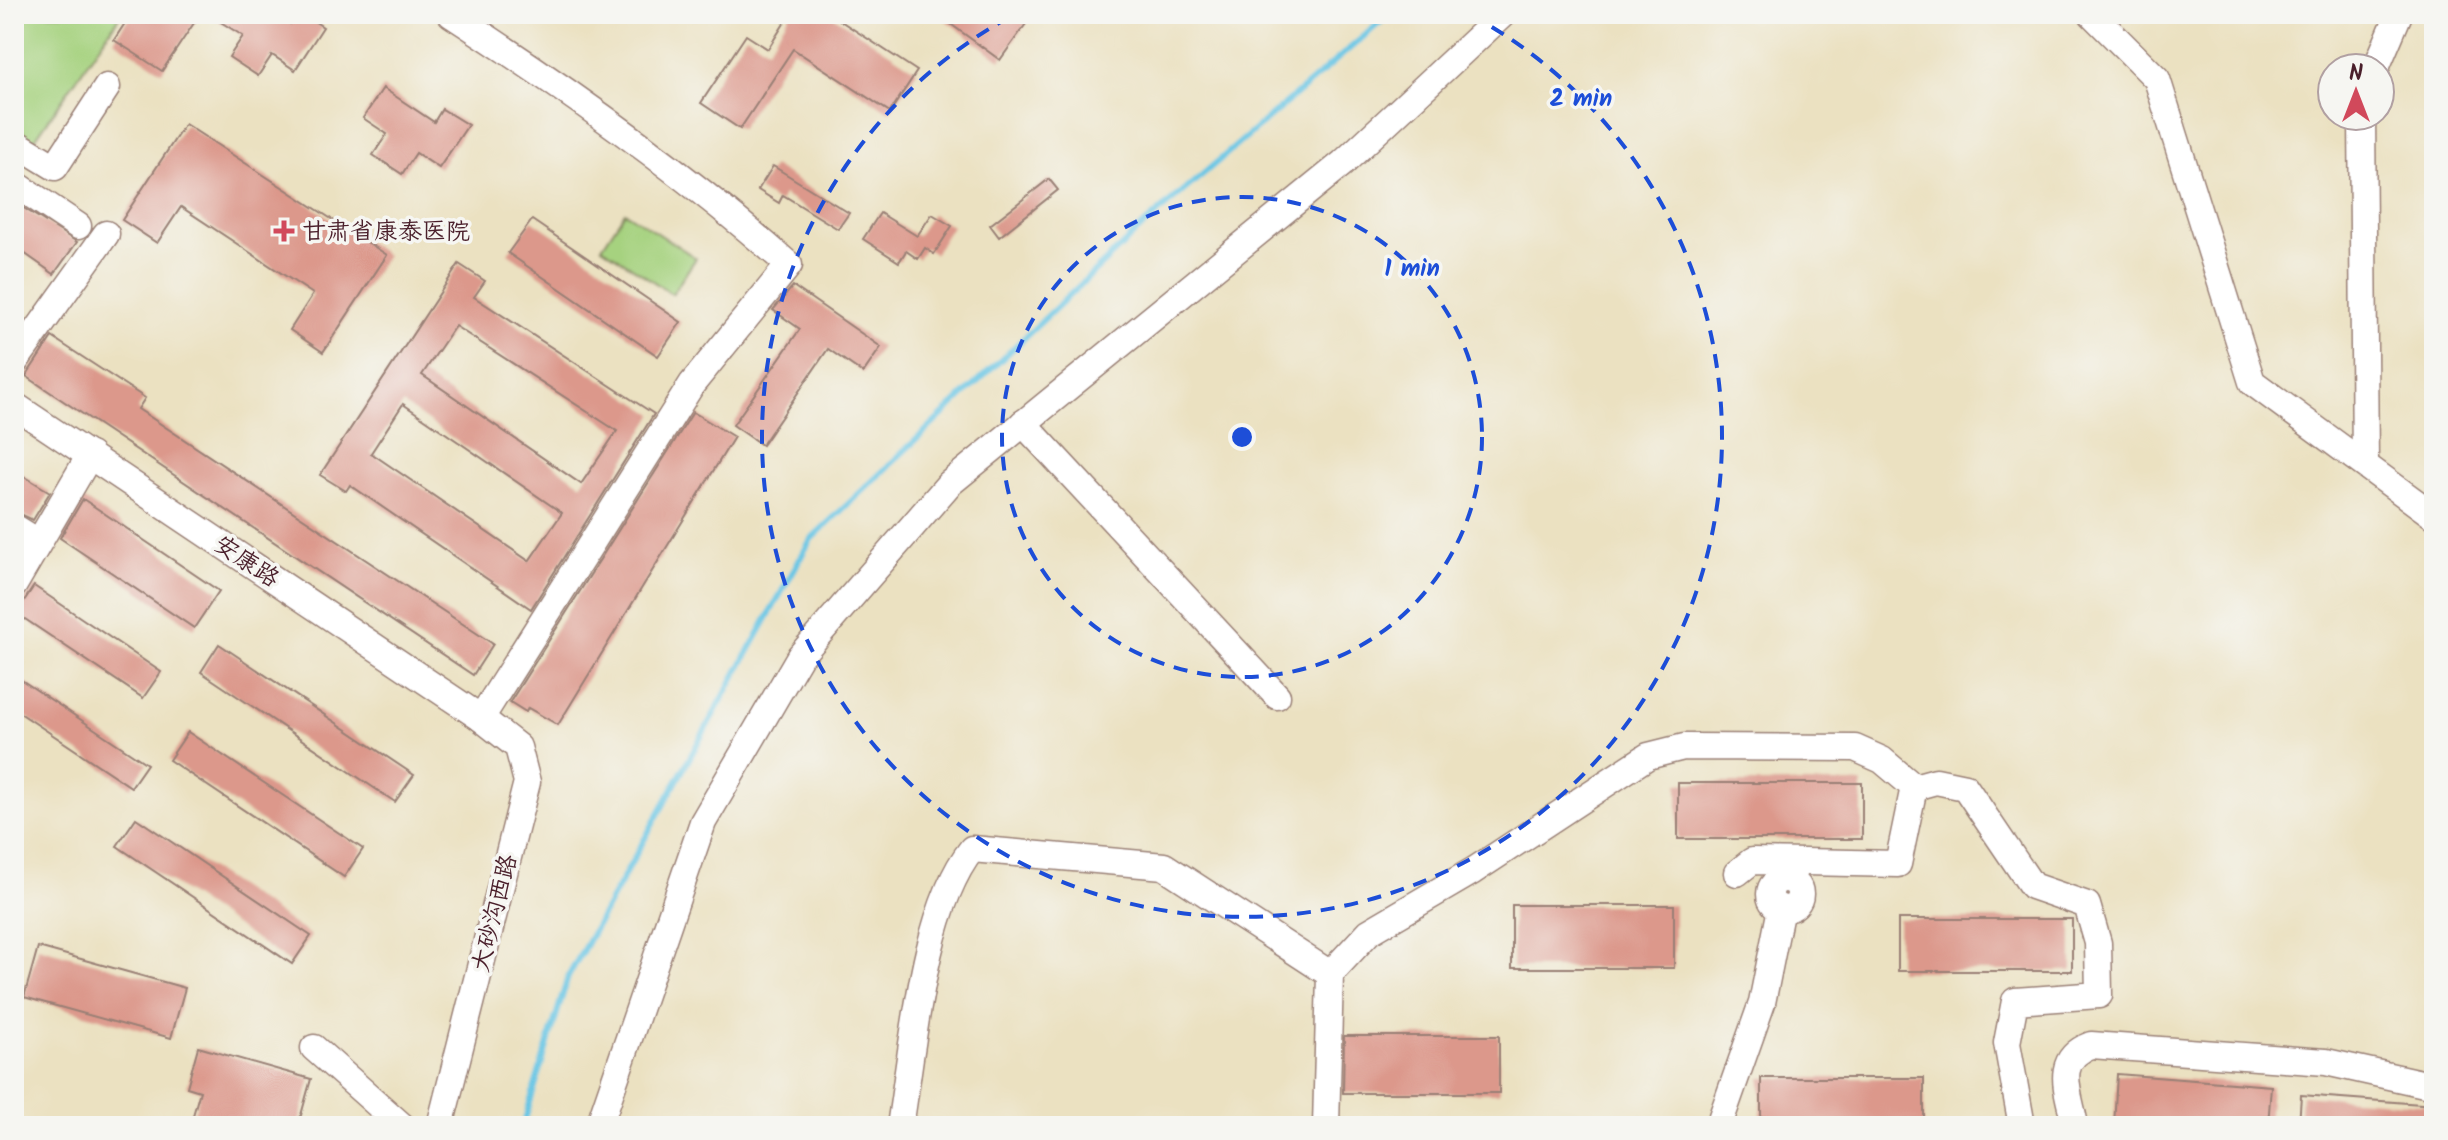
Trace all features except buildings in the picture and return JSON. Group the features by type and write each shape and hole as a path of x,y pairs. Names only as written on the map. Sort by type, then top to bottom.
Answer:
{"street":[{"path":"451,14 555,81 717,201 789,265 692,384 481,718"},
{"path":"599,1126 703,822 800,656 949,484 1343,163 1503,14"},
{"path":"2092,14 2157,79 2252,382 2434,516"},
{"path":"2383,52 2399,14"},
{"path":"14,142 55,167 107,87"},
{"path":"2362,132 2365,463"},
{"path":"14,183 78,226"},
{"path":"14,363 106,234"},
{"name":"安康路","path":"14,405 481,718"},
{"path":"1023,423 1277,696"},
{"path":"14,585 90,455"},
{"path":"14,527 27,535 14,556"},
{"name":"大砂沟西路","path":"440,1126 527,782 518,747 481,718"},
{"path":"1326,1126 1330,974 1369,932 1473,871 1648,756 1684,747 1855,748 1882,760 1914,787"},
{"path":"1914,787 1936,781 1965,787 2032,886 2087,905 2098,943 2099,995 2015,1001 2007,1043 2022,1126"},
{"path":"1737,873 1752,861 1789,872 1898,864 1914,787"},
{"path":"900,1126 928,958 955,871 972,849 1164,866 1330,974"},
{"path":"1696,1126 1704,1123 1720,1126 1762,1003 1781,908 1790,907 1799,897 1789,872"},
{"path":"2075,1126 2063,1077 2072,1056 2091,1045 2326,1062 2434,1086"},
{"path":"314,1048 402,1126"}],"green space":[{"path":"14,14 121,14 31,145 14,133"},
{"path":"625,212 696,258 672,294 602,247"}],"waterway":[{"path":"523,1126 568,977 811,539 1147,222 1390,14"}],"place":[{"name":"甘肃省康泰医院","path":"284,231"}]}
